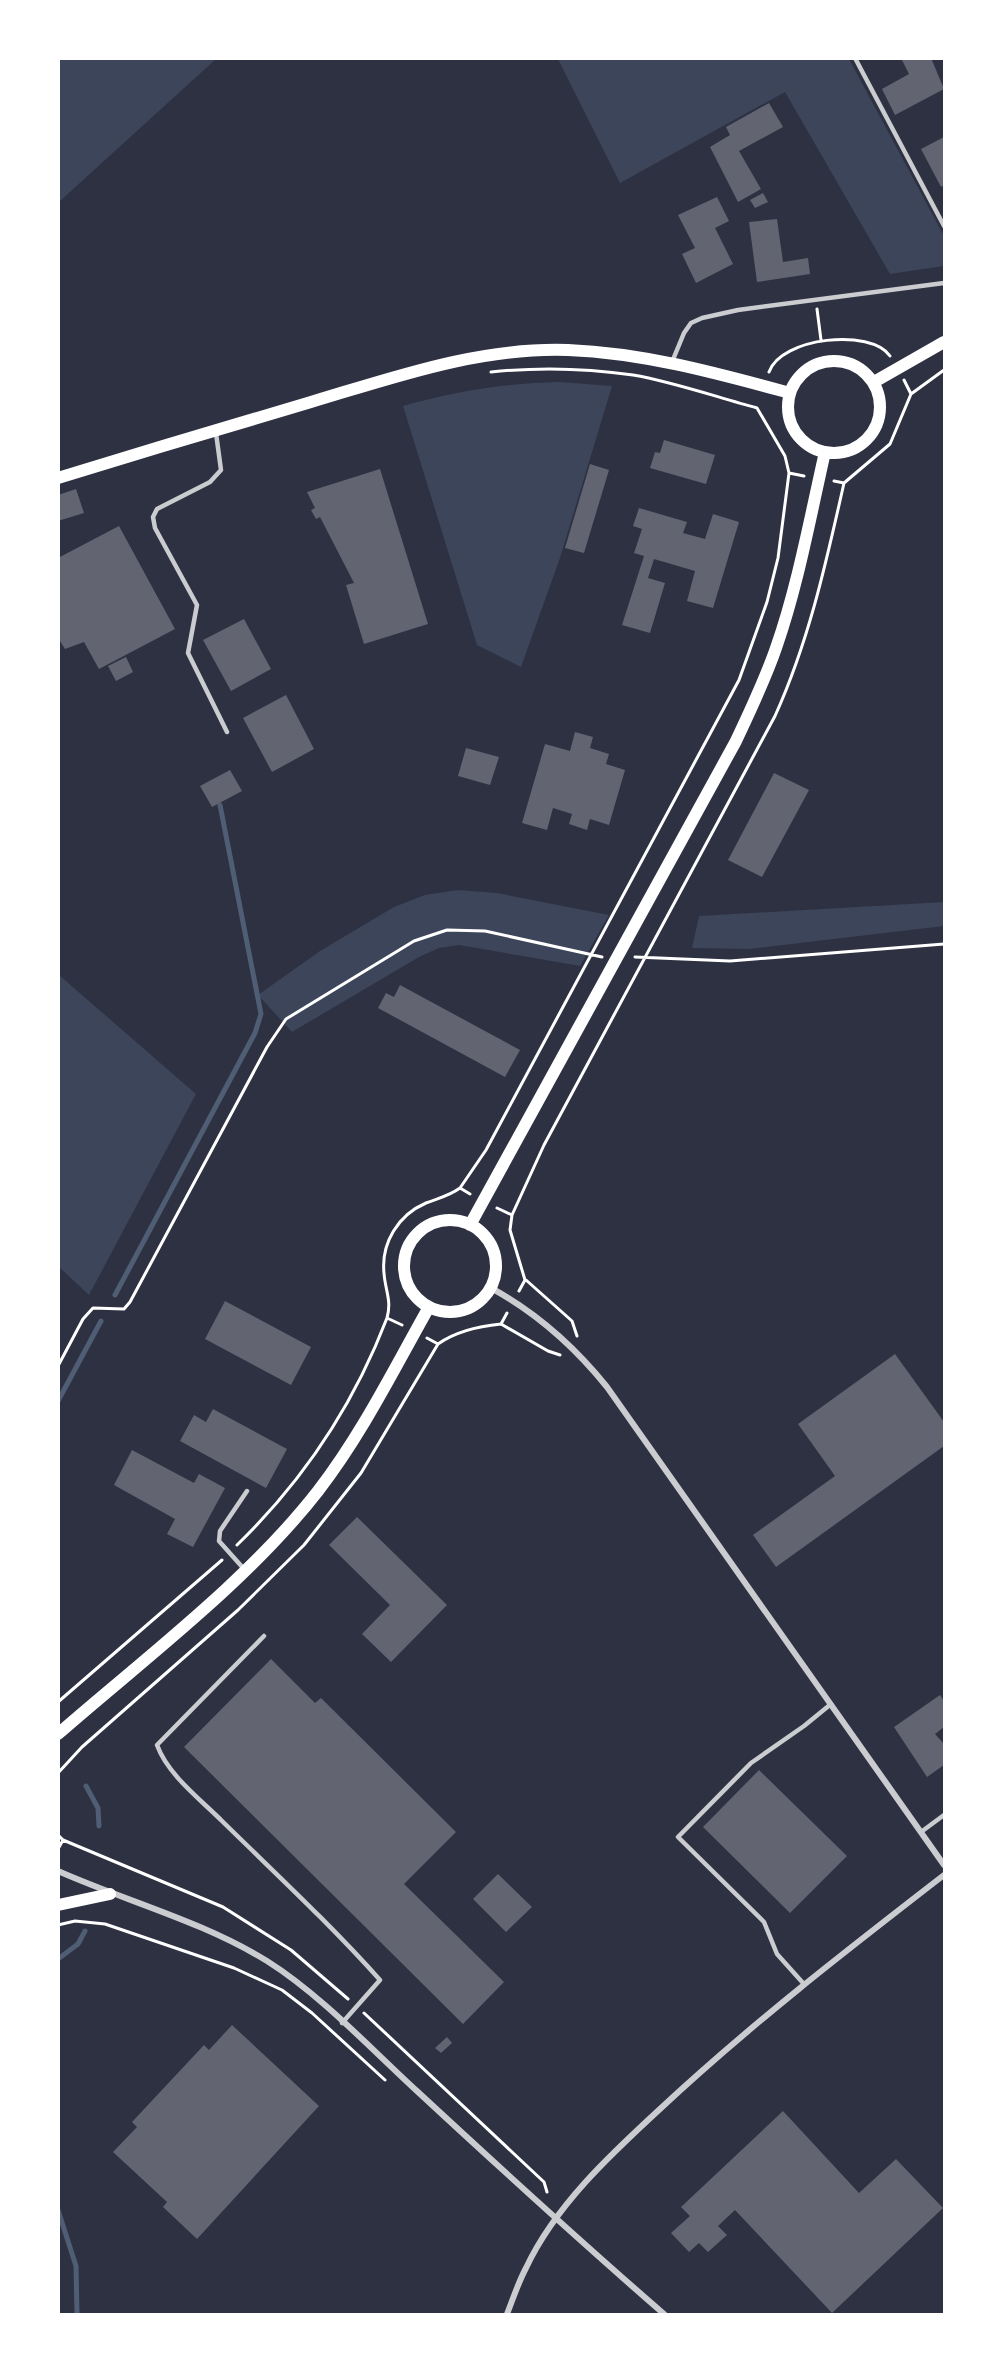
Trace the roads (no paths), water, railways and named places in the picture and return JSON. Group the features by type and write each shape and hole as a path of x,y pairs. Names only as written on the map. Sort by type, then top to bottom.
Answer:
{"main road":[{"path":"874,382 945,342"},
{"path":"58,478 436,364 508,353 567,350 672,362 790,393"},
{"path":"829,361 844,362 858,367 874,382 881,404 879,419 873,432 863,443 851,450 825,452 810,447 799,437 788,411 790,393 803,372 829,361"},
{"path":"470,1225 731,751 755,701 782,627 802,554 825,452"},
{"path":"449,1220 470,1225 487,1238 494,1251 496,1263 491,1288 482,1300 469,1308 441,1312 429,1307 416,1297 407,1284 404,1268 410,1246 424,1229 436,1222 449,1220"},
{"path":"58,1734 246,1570 292,1522 337,1465 368,1417 429,1307"},
{"path":"58,1905 110,1894"}],"street":[{"path":"491,1288 514,1300 544,1323 587,1363 614,1396 945,1865"},
{"path":"58,1871 110,1894 177,1917 268,1962 342,2023 556,2220 664,2314"},
{"path":"507,2314 526,2267 556,2220 593,2174 699,2072 803,1983 945,1875"}],"lane":[{"path":"855,58 945,226"},
{"path":"672,362 684,333 691,323 702,318 816,299 945,283"},
{"path":"215,430 221,470 210,482 157,509 153,518 155,528 197,605 188,653 227,732"},
{"path":"246,1570 219,1542 220,1531 247,1491"},
{"path":"264,1636 157,1745 162,1758 196,1795 340,1935 380,1980 342,2023"},
{"path":"803,1983 777,1954 764,1922 678,1837 751,1763 831,1704"},
{"path":"921,1832 945,1815"}],"waterway":[{"path":"115,1295 255,1033 261,1014 220,805"},
{"path":"58,1401 101,1321"},
{"path":"86,1786 98,1808 99,1826"},
{"path":"58,1959 78,1944 85,1931"},
{"path":"58,2210 76,2266 77,2314"}]}
